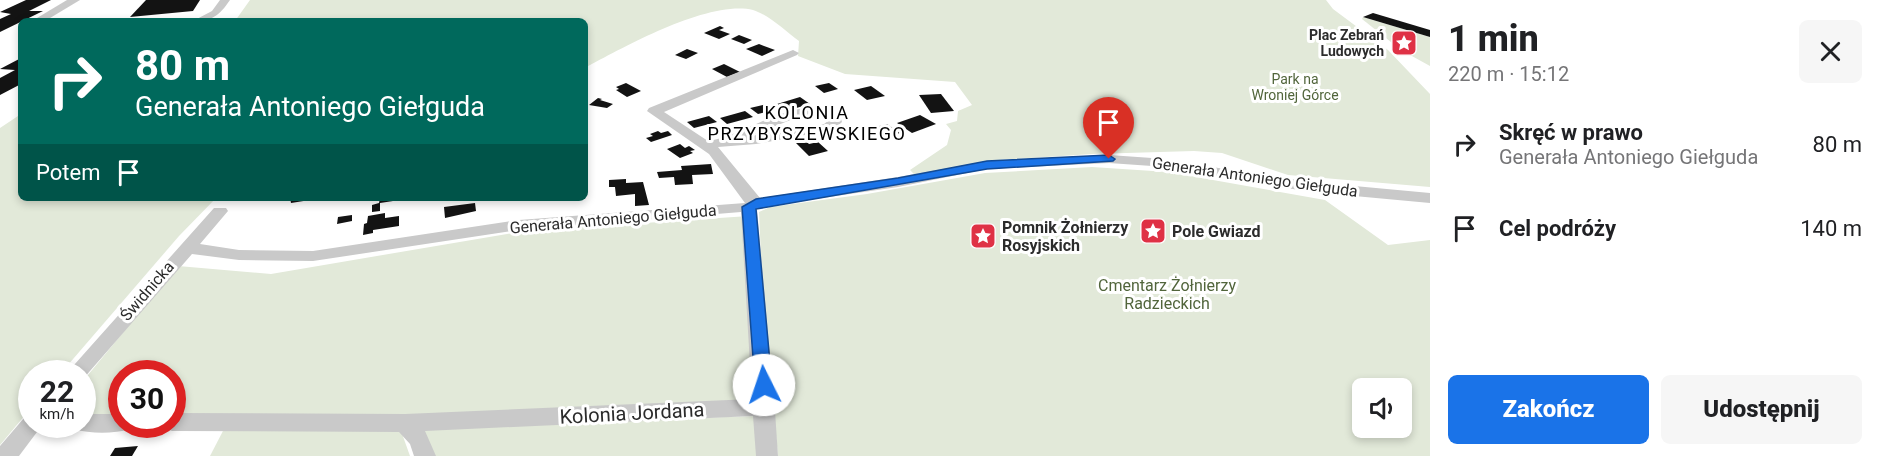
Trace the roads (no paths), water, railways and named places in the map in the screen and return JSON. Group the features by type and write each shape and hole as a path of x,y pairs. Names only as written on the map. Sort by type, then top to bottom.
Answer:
{"street":[{"path":"43,18 75,0"},
{"path":"206,18 222,5"},
{"path":"767,456 753,205 714,151 654,111 793,53"},
{"path":"707,145 727,141 756,140 818,129 832,125 835,119 824,112 803,114 750,130 727,141"},
{"name":"Generała Antoniego Giełguda","path":"188,248 239,255 313,256 519,225 753,205 994,164 1109,159 1152,162 1333,190 1430,198"},
{"name":"Świdnicka","path":"88,360 174,260 188,248 220,211"},
{"name":"Kolonia Jordana","path":"186,422 405,423 765,407"},
{"path":"405,423 420,440 425,456"},
{"path":"5,456 21,438"}],"place":[{"name":"Plac Zebrań Ludowych","path":"1404,43"},
{"name":"Pole Gwiazd","path":"1153,231"},
{"name":"Pomnik Żołnierzy Rosyjskich","path":"983,236"}],"district":[{"name":"KOLONIA PRZYBYSZEWSKIEGO","path":"807,122"}],"park label":[{"name":"Park na Wroniej Górce","path":"1295,88"},
{"name":"Cmentarz Żołnierzy Radzieckich","path":"1167,294"}]}
